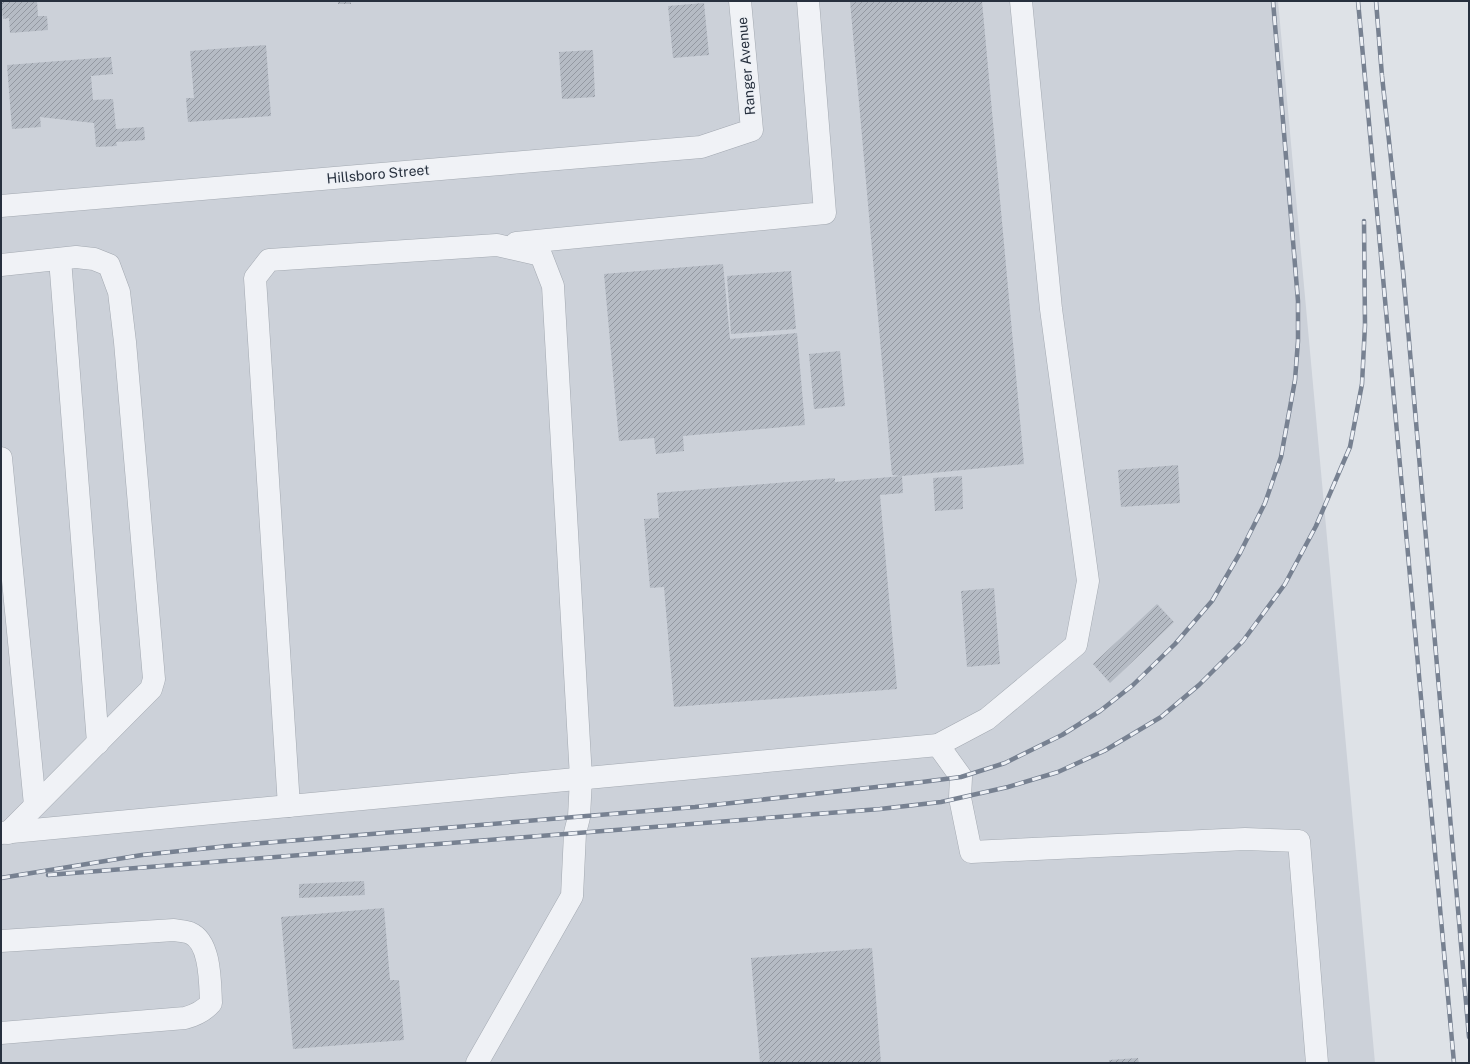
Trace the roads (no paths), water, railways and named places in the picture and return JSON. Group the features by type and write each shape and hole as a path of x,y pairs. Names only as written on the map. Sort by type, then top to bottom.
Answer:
{"street":[{"name":"Ranger Avenue","path":"740,1 752,130"},
{"path":"289,806 255,278 269,260 497,245 825,213 808,1"},
{"path":"5,833 938,744 986,720 1076,645 1088,580 1051,309 1021,1"},
{"name":"Hillsboro Street","path":"1,206 701,147 752,130"},
{"path":"477,1063 572,896 575,833 579,817 580,778 552,286 541,255 497,245"},
{"path":"1,265 76,257 94,259 109,265 119,292 125,342 154,679 151,689 35,806 5,833"},
{"path":"60,259 98,742"},
{"path":"1,458 35,806"},
{"path":"938,744 961,777 960,798 971,852 1245,839 1299,841 1317,1063"},
{"path":"1,941 174,930 191,933 200,941 207,956 211,1003 206,1009 198,1014 185,1018 1,1033"}],"railway":[{"path":"1,878 142,855 228,846 695,807 961,777 1005,763 1062,735 1100,711 1133,685 1175,644 1212,601 1240,553 1265,503 1281,457 1295,380 1298,341 1298,301 1273,1"},
{"path":"1358,1 1454,1063"},
{"path":"1376,1 1382,76 1403,271 1469,1037"},
{"path":"48,875 880,809 941,802 1008,787 1058,772 1104,751 1161,717 1199,685 1243,641 1285,584 1316,526 1350,447 1362,384 1365,325 1364,221"}]}
